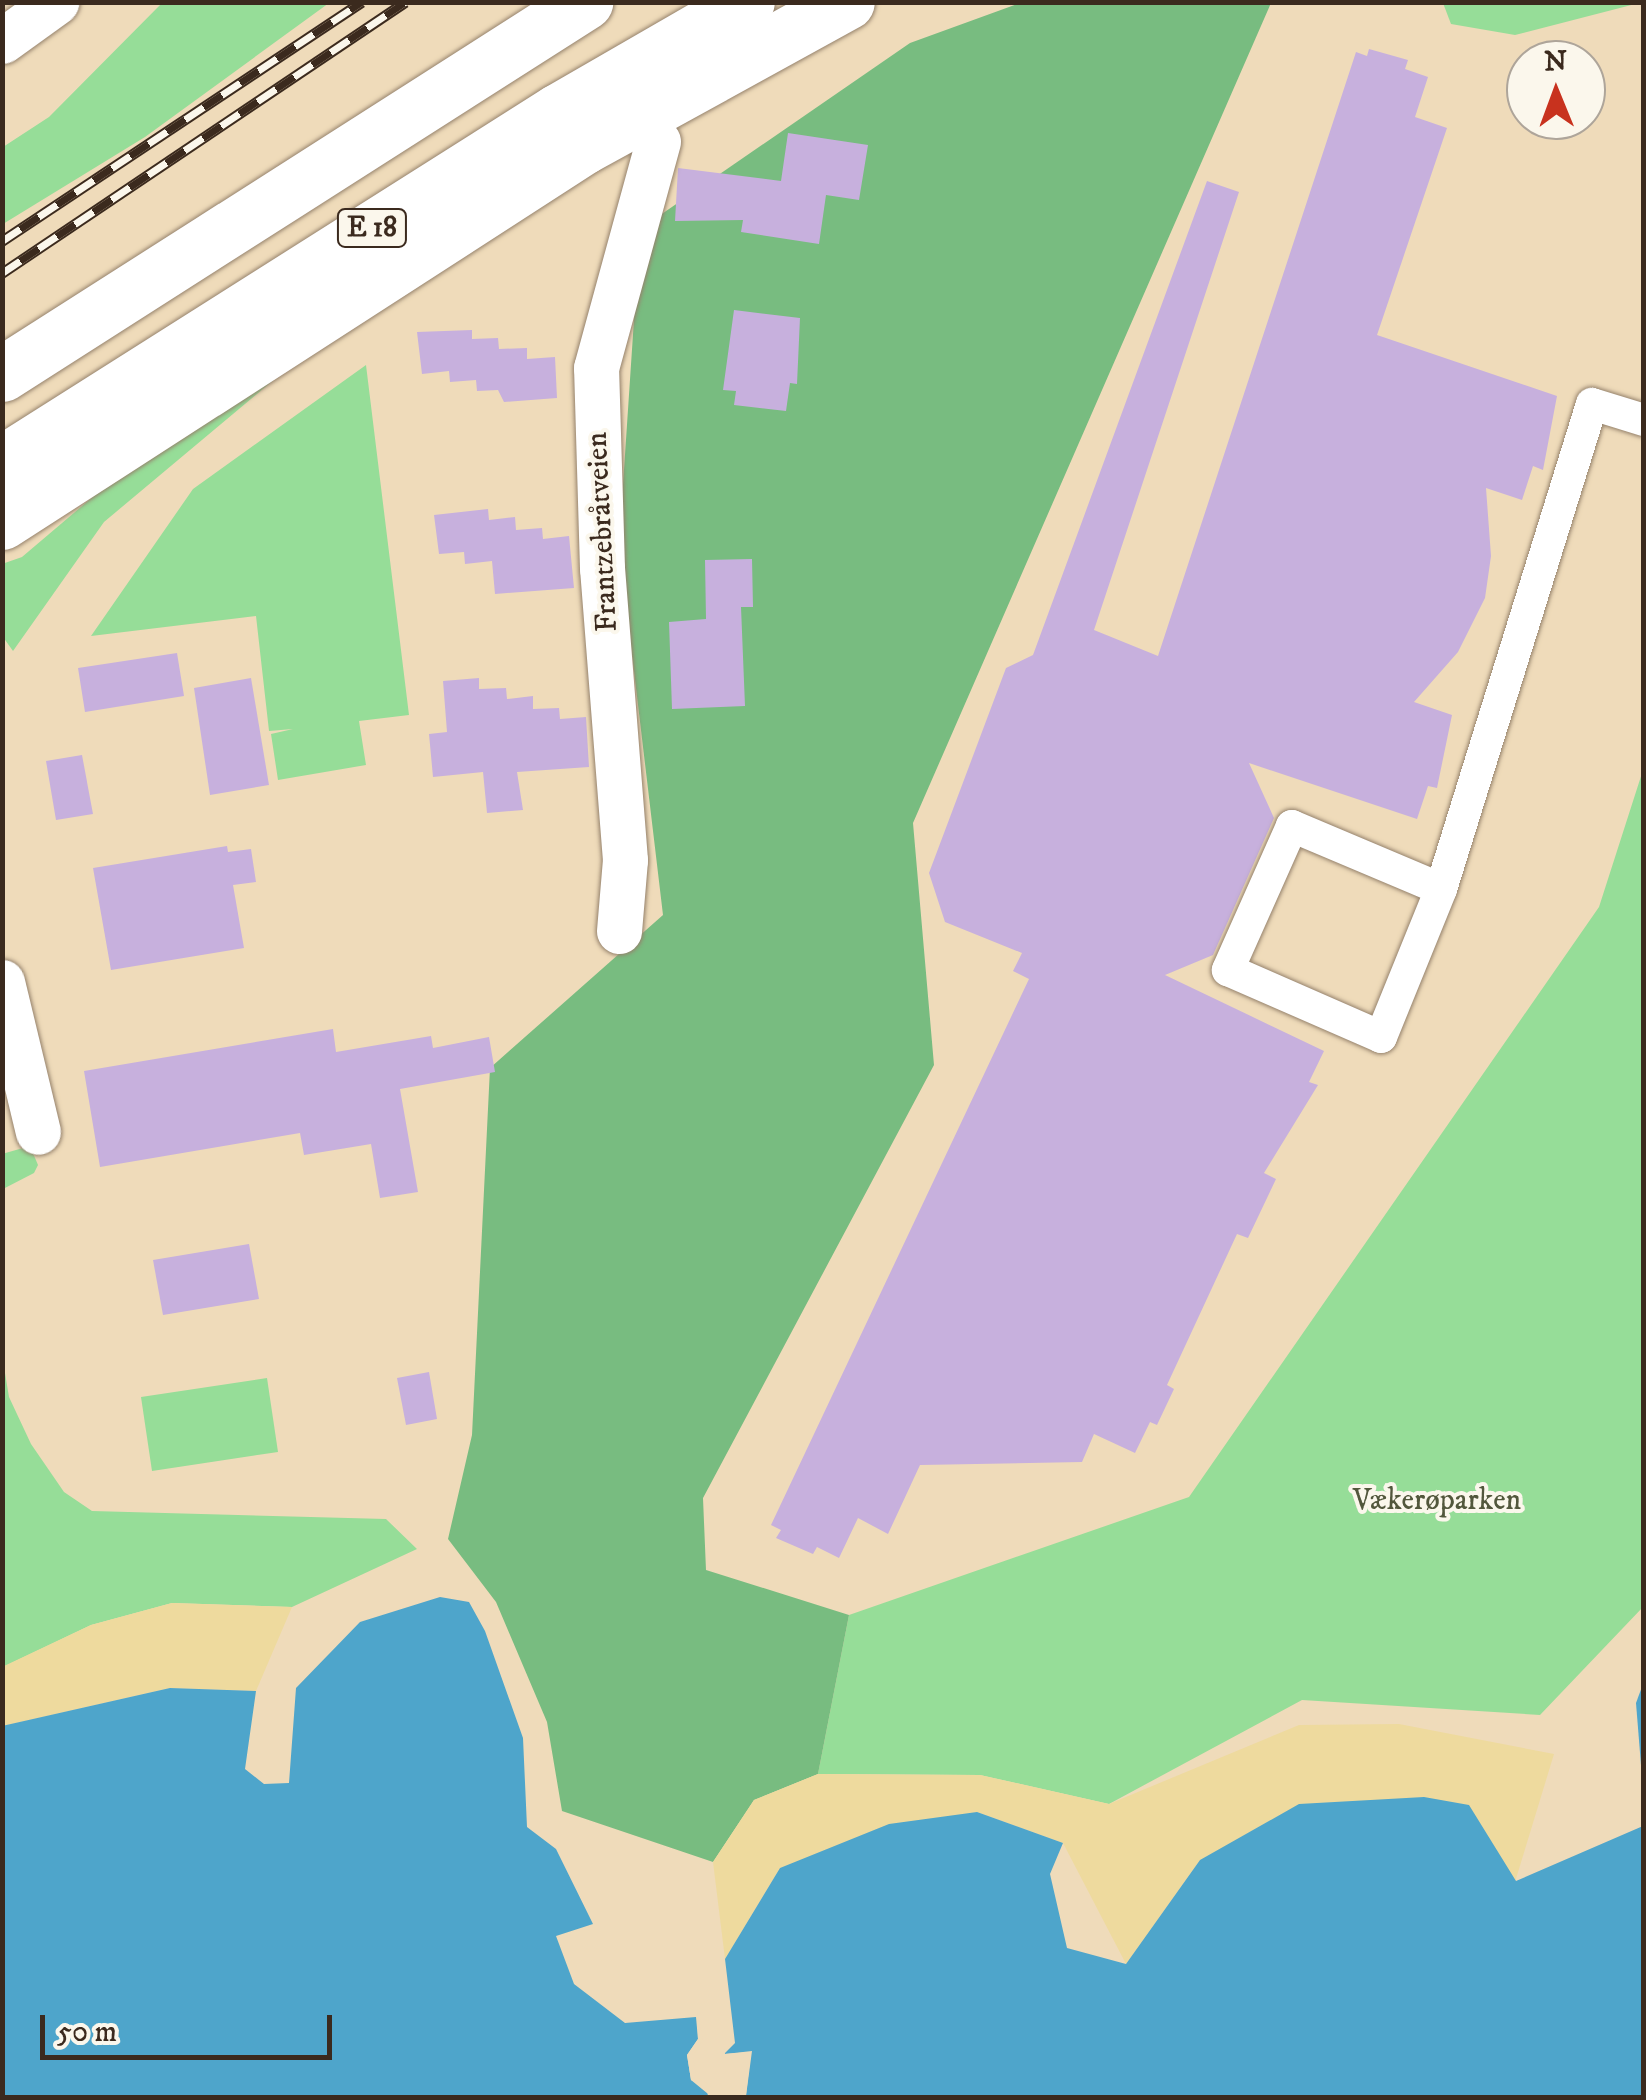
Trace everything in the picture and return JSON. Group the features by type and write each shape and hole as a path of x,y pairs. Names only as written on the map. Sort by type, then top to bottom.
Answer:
{"highway":[{"name":"E 18","path":"2,374 584,2"},
{"name":"E 18","path":"2,463 558,110 747,2"},
{"path":"2,522 582,147 847,2"}],"street":[{"path":"2,41 56,2"},
{"name":"Frantzebråtveien","path":"619,930 625,860 602,568 596,368 658,141"},
{"path":"1441,889 1292,826 1228,970 1381,1037 1441,889 1592,404 1644,420"},
{"path":"2,982 38,1132"}],"green space":[{"path":"163,2 329,3 145,137 3,224 3,147 49,117"},
{"path":"1643,2 1515,35 1451,24 1443,3"},
{"path":"1020,3 1271,3 913,823 934,1065 703,1498 706,1570 849,1615 818,1774 754,1800 713,1862 562,1811 547,1722 496,1602 448,1539 472,1435 490,1068 663,915 619,545 640,229 910,43"},
{"path":"306,353 104,522 13,651 3,637 2,564 22,557 108,484"},
{"path":"366,365 409,715 359,721 366,765 278,780 271,734 293,729 269,731 256,616 91,636 193,489"},
{"name":"Vækerøparken","path":"1643,770 1643,1607 1540,1715 1302,1700 1109,1804 980,1775 818,1774 849,1615 1189,1497 1599,907"},
{"path":"30,1146 38,1165 34,1173 3,1189 2,1154"},
{"path":"2,1355 9,1397 31,1444 64,1492 92,1511 386,1519 417,1549 292,1607 172,1603 91,1625 3,1667"},
{"path":"267,1378 278,1452 152,1471 141,1397"}],"sand":[{"path":"172,1603 292,1607 256,1691 170,1688 3,1726 2,1667 91,1625"},
{"path":"1399,1724 1554,1754 1515,1882 1200,1860 1126,1964 1063,1843 977,1812 780,1868 725,1959 713,1862 754,1800 818,1774 980,1775 1109,1804 1299,1725"}],"water":[{"path":"440,1597 469,1602 485,1631 523,1738 527,1827 556,1849 593,1924 556,1936 574,1984 625,2023 696,2017 698,2039 687,2055 691,2080 707,2088 708,2097 3,2097 2,1726 170,1688 256,1691 245,1769 264,1784 289,1783 296,1688 360,1622"},
{"path":"1644,1684 1643,1790 1636,1703"},
{"path":"1424,1797 1469,1805 1516,1881 1643,1826 1643,2097 726,2098 746,2095 751,2052 724,2054 735,2043 725,1959 780,1868 889,1824 977,1812 1063,1843 1050,1874 1067,1948 1126,1964 1200,1860 1299,1804"}],"pier":[{"path":"697,2012 703,2039 693,2056 696,2077 710,2085 713,2098 691,2080 687,2055 698,2039"},
{"path":"724,2048 725,2054 752,2051 746,2096 721,2098 742,2091 746,2057 722,2058"}],"building":[{"path":"1369,49 1408,60 1405,69 1428,77 1415,117 1447,128 1377,335 1557,396 1543,470 1533,466 1522,500 1486,488 1491,556 1485,598 1458,652 1414,702 1452,715 1437,788 1428,786 1417,819 1249,763 1274,818 1213,955 1165,975 1324,1051 1309,1082 1318,1085 1264,1173 1276,1179 1248,1238 1237,1234 1167,1385 1174,1389 1157,1425 1150,1422 1135,1453 1094,1434 1082,1462 920,1465 888,1534 858,1518 839,1558 817,1547 813,1554 776,1538 781,1530 771,1525 1029,979 1013,971 1022,953 945,922 929,873 1006,668 1033,655 1207,181 1239,192 1094,630 1158,656 1356,52 1367,56"},
{"path":"788,133 868,145 859,200 826,195 819,244 741,232 743,220 675,221 678,168 781,181"},
{"path":"734,310 800,318 797,384 790,383 786,411 734,405 736,391 723,390"},
{"path":"472,330 472,339 498,338 499,349 527,348 527,359 555,357 557,398 504,402 498,390 477,391 476,380 450,382 449,371 422,374 417,332"},
{"path":"488,509 489,520 515,517 516,530 542,528 543,539 569,536 574,588 495,594 492,561 465,564 464,552 439,554 434,515"},
{"path":"752,559 753,607 741,607 745,706 672,709 669,622 706,619 705,560"},
{"path":"177,653 184,696 85,712 78,668"},
{"path":"251,678 269,785 210,795 194,688"},
{"path":"479,678 479,689 506,688 507,699 533,696 533,709 559,708 560,719 586,717 589,767 517,772 523,810 487,813 483,772 433,777 429,734 447,732 443,681"},
{"path":"82,755 93,814 56,820 46,761"},
{"path":"227,846 228,852 251,849 256,882 233,885 244,948 111,970 93,868"},
{"path":"333,1029 336,1052 431,1036 433,1048 489,1037 495,1072 400,1089 418,1192 380,1198 371,1144 304,1155 300,1133 100,1167 84,1071"},
{"path":"249,1244 259,1299 163,1315 153,1260"},
{"path":"429,1372 437,1419 406,1425 397,1378"}],"railway":[{"path":"2,241 362,2"},
{"path":"2,273 405,2"}]}
